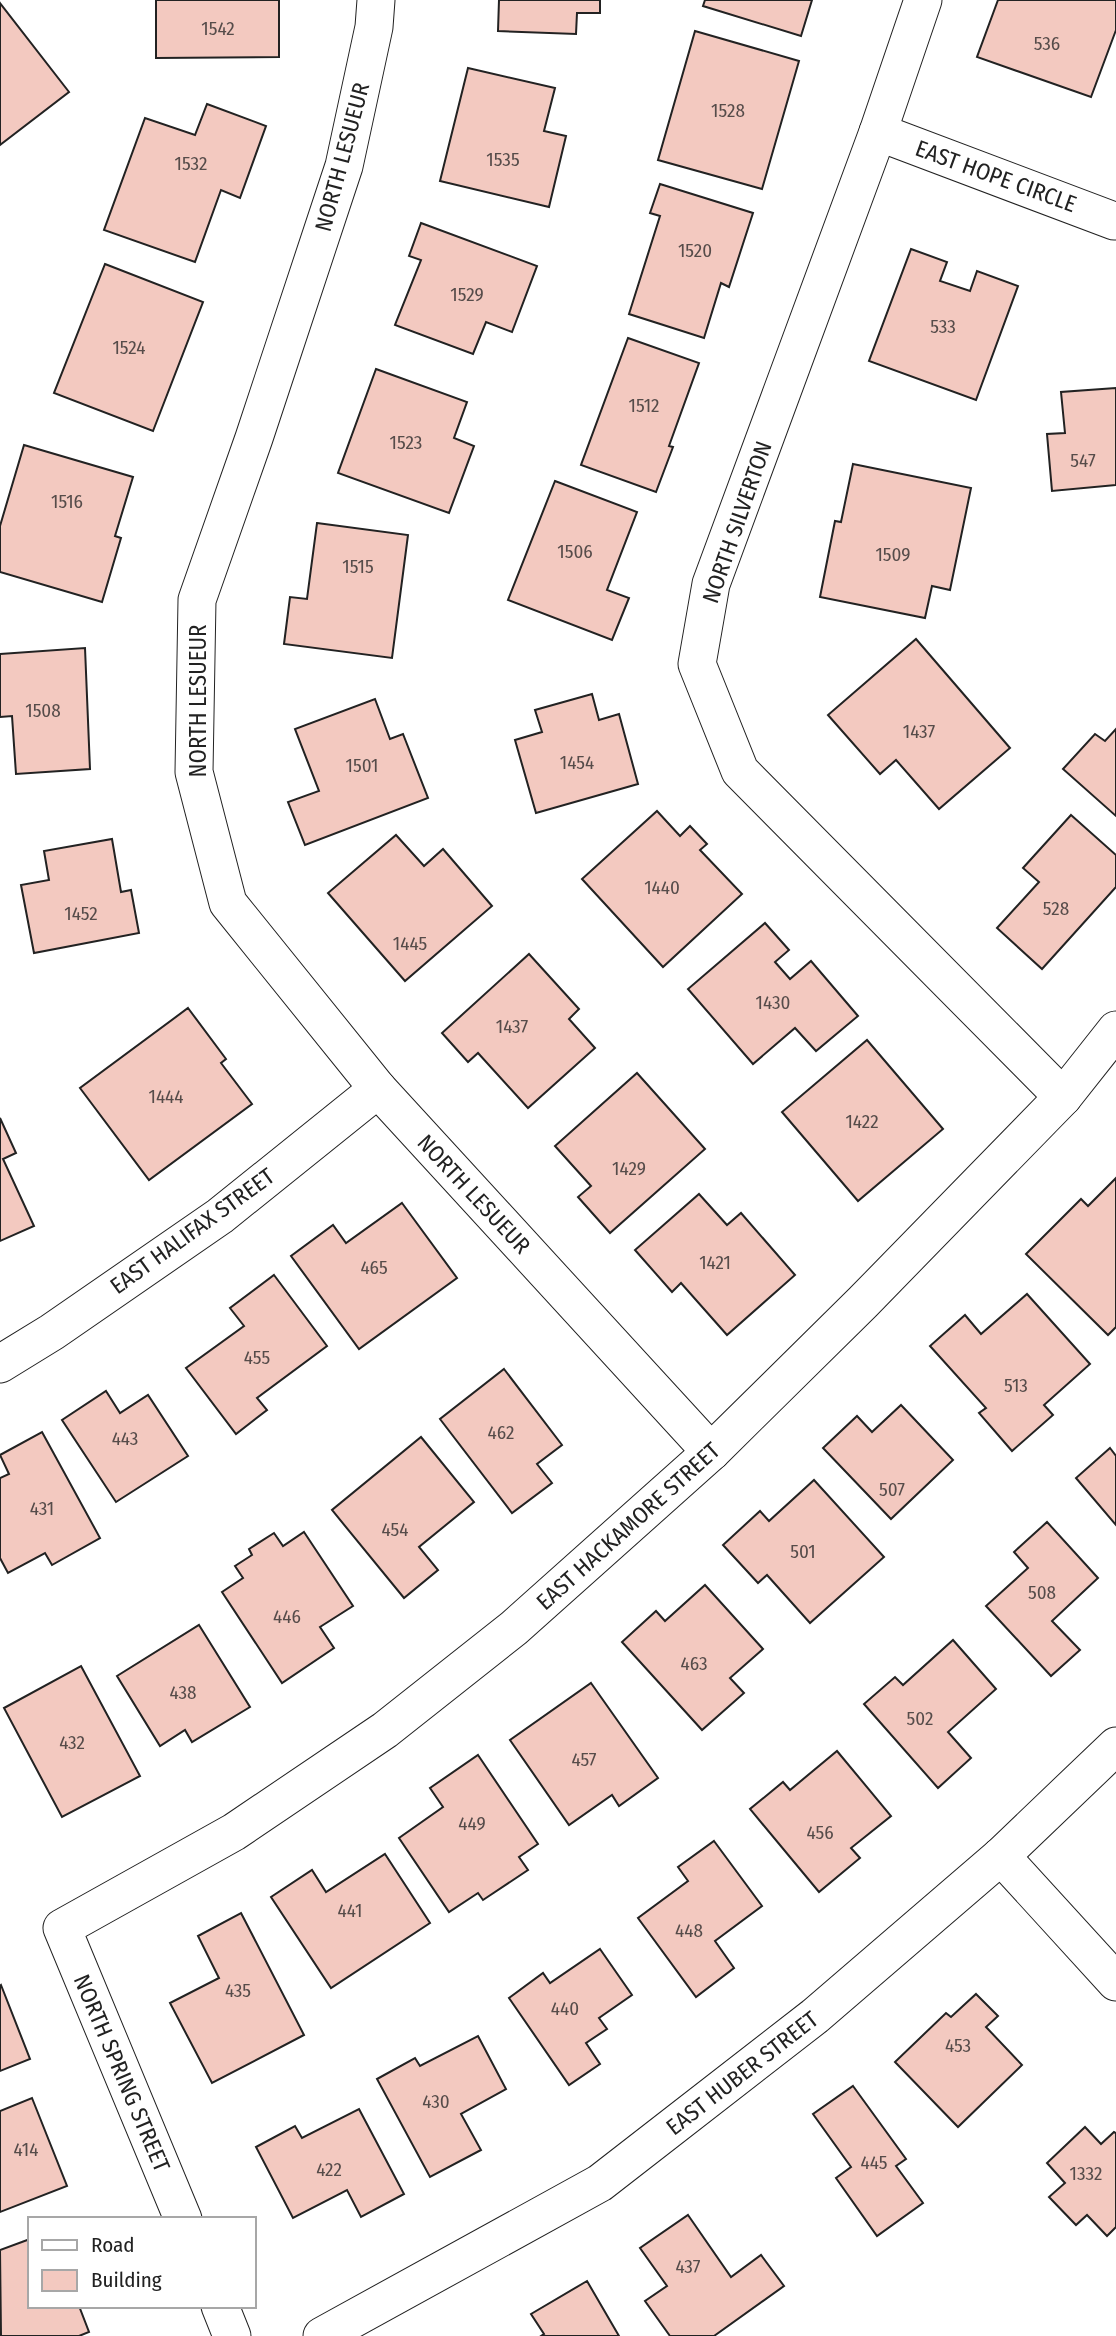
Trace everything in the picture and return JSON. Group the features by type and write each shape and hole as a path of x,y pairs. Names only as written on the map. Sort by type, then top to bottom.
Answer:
{"street":[{"name":"NORTH LESUEUR","path":"376,0 374,27 344,166 197,600 194,772 228,903 378,1089 711,1452"},
{"name":"NORTH SILVERTON","path":"923,0 878,132 711,584 697,664 740,771 1063,1097"},
{"name":"EAST HOPE CIRCLE","path":"878,132 1114,220"},
{"name":"EAST HACKAMORE STREET","path":"62,1928 234,1832 385,1730 514,1628 711,1452 863,1302 1063,1097 1116,1030"},
{"name":"EAST HALIFAX STREET","path":"0,1364 52,1332 219,1216 378,1089"},
{"name":"EAST HUBER STREET","path":"322,2336 600,2183 816,2017 1001,1856 1116,1746"},
{"path":"1001,1856 1116,1982"},
{"name":"NORTH SPRING STREET","path":"62,1928 182,2217"},
{"path":"221,2308 232,2336"}],"building":[{"path":"156,0 279,0 279,57 156,58"},
{"path":"499,0 600,0 600,13 577,13 576,34 498,31"},
{"path":"705,0 812,0 801,36 703,6"},
{"path":"998,0 1116,0 1116,30 1091,97 977,57"},
{"path":"0,3 69,92 0,145"},
{"path":"695,31 799,61 762,189 658,160"},
{"path":"468,68 555,88 544,131 566,136 549,207 440,181"},
{"path":"207,104 266,126 240,198 221,190 195,262 104,230 145,118 195,135"},
{"path":"660,184 753,213 729,287 721,283 704,338 629,314 660,216 650,213"},
{"path":"421,223 537,266 512,332 486,322 473,354 395,325 421,260 409,256"},
{"path":"911,249 947,262 940,281 970,291 977,271 1018,286 976,400 869,361"},
{"path":"105,264 203,302 153,431 54,393"},
{"path":"628,338 699,363 669,446 673,447 656,492 581,465"},
{"path":"376,369 467,402 454,438 474,446 449,513 338,473"},
{"path":"1116,388 1116,485 1052,491 1047,434 1065,433 1061,392"},
{"path":"24,445 133,477 115,536 121,538 102,602 0,572 0,526"},
{"path":"853,464 971,488 950,590 932,586 925,618 820,597 835,521 841,522"},
{"path":"555,481 637,512 607,590 629,598 612,640 508,600"},
{"path":"317,523 408,535 392,658 284,644 290,597 307,599"},
{"path":"916,639 1010,748 939,809 896,760 880,774 828,715"},
{"path":"85,648 90,769 16,774 12,716 0,717 0,654"},
{"path":"592,694 599,720 619,714 638,784 536,813 515,740 542,732 535,710"},
{"path":"375,699 390,739 403,734 428,798 305,845 288,802 319,791 295,729"},
{"path":"1116,729 1116,816 1063,769 1095,734 1105,741"},
{"path":"657,811 680,836 690,826 707,844 700,850 742,894 663,967 582,879"},
{"path":"1071,815 1116,855 1116,887 1042,969 997,928 1039,882 1023,868"},
{"path":"396,835 424,866 443,849 492,906 405,981 328,893"},
{"path":"112,839 121,892 131,890 139,933 34,953 21,885 49,880 44,851"},
{"path":"765,923 789,950 775,962 790,979 811,961 858,1016 816,1051 795,1028 753,1064 688,989"},
{"path":"529,954 579,1009 569,1019 595,1048 528,1108 478,1053 468,1062 442,1033"},
{"path":"188,1008 226,1059 221,1063 252,1104 149,1180 80,1088"},
{"path":"867,1040 943,1129 858,1201 782,1112"},
{"path":"637,1073 705,1149 610,1233 578,1197 591,1186 555,1146"},
{"path":"0,1118 16,1153 3,1159 34,1226 0,1241"},
{"path":"1116,1178 1116,1327 1108,1335 1026,1254 1081,1199 1088,1206"},
{"path":"699,1194 727,1225 741,1213 795,1275 727,1335 681,1283 672,1292 635,1250"},
{"path":"402,1203 457,1278 359,1349 291,1256 333,1225 346,1243"},
{"path":"274,1275 327,1346 257,1398 267,1410 236,1434 186,1368 244,1326 230,1308"},
{"path":"1027,1294 1090,1364 1044,1405 1053,1415 1012,1451 979,1413 986,1408 930,1346 965,1315 981,1334"},
{"path":"504,1369 562,1445 537,1464 552,1483 512,1513 440,1419"},
{"path":"106,1391 120,1413 148,1395 188,1456 116,1502 62,1420"},
{"path":"901,1405 953,1460 891,1519 823,1448 857,1416 872,1432"},
{"path":"42,1432 100,1538 52,1565 45,1553 8,1573 0,1558 0,1478 9,1474 0,1455"},
{"path":"421,1437 474,1502 419,1547 438,1570 404,1598 332,1510"},
{"path":"1110,1448 1116,1456 1116,1525 1076,1478"},
{"path":"814,1480 884,1557 810,1623 767,1575 758,1583 723,1545 760,1511 769,1521"},
{"path":"1047,1522 1098,1578 1052,1621 1080,1650 1051,1676 986,1606 1028,1568 1014,1552"},
{"path":"304,1532 353,1606 320,1627 334,1648 282,1683 222,1592 243,1578 235,1566 252,1555 249,1549 274,1533 283,1546"},
{"path":"705,1585 763,1649 730,1678 744,1693 702,1730 622,1642 656,1611 665,1621"},
{"path":"199,1625 250,1707 192,1742 185,1730 160,1746 117,1676"},
{"path":"953,1640 996,1689 948,1732 971,1758 938,1788 864,1704 895,1677 903,1685"},
{"path":"81,1666 140,1776 62,1817 4,1708"},
{"path":"591,1683 658,1778 619,1806 612,1795 569,1825 510,1740"},
{"path":"837,1751 891,1816 851,1848 860,1858 819,1892 750,1809 783,1782 790,1790"},
{"path":"478,1755 538,1844 519,1857 528,1870 483,1900 478,1893 449,1912 399,1838 443,1807 430,1788"},
{"path":"714,1841 762,1906 715,1941 734,1968 696,1997 638,1918 688,1881 678,1867"},
{"path":"385,1854 430,1923 331,1988 271,1897 312,1870 326,1892"},
{"path":"241,1913 304,2035 212,2083 170,2003 219,1978 198,1936"},
{"path":"600,1949 632,1995 599,2018 607,2029 586,2043 600,2064 569,2085 509,1998 543,1973 550,1983"},
{"path":"0,1986 30,2059 0,2071"},
{"path":"976,1994 998,2016 986,2027 1022,2065 958,2127 895,2062 946,2013 951,2017"},
{"path":"478,2036 506,2089 461,2114 481,2150 430,2177 377,2079 415,2058 420,2066"},
{"path":"853,2086 906,2159 896,2166 923,2203 877,2236 836,2178 851,2167 813,2114"},
{"path":"32,2098 67,2186 0,2212 0,2111"},
{"path":"359,2109 404,2194 361,2217 347,2190 293,2218 256,2147 295,2126 302,2138"},
{"path":"1085,2127 1101,2144 1116,2133 1116,2227 1107,2236 1087,2215 1076,2225 1049,2197 1065,2183 1047,2163"},
{"path":"688,2215 731,2277 761,2255 784,2286 714,2336 670,2336 645,2301 667,2286 640,2248"},
{"path":"28,2240 28,2308 80,2308 89,2332 79,2336 1,2336 0,2250"},
{"path":"587,2281 619,2336 541,2336 544,2334 531,2314"}]}
